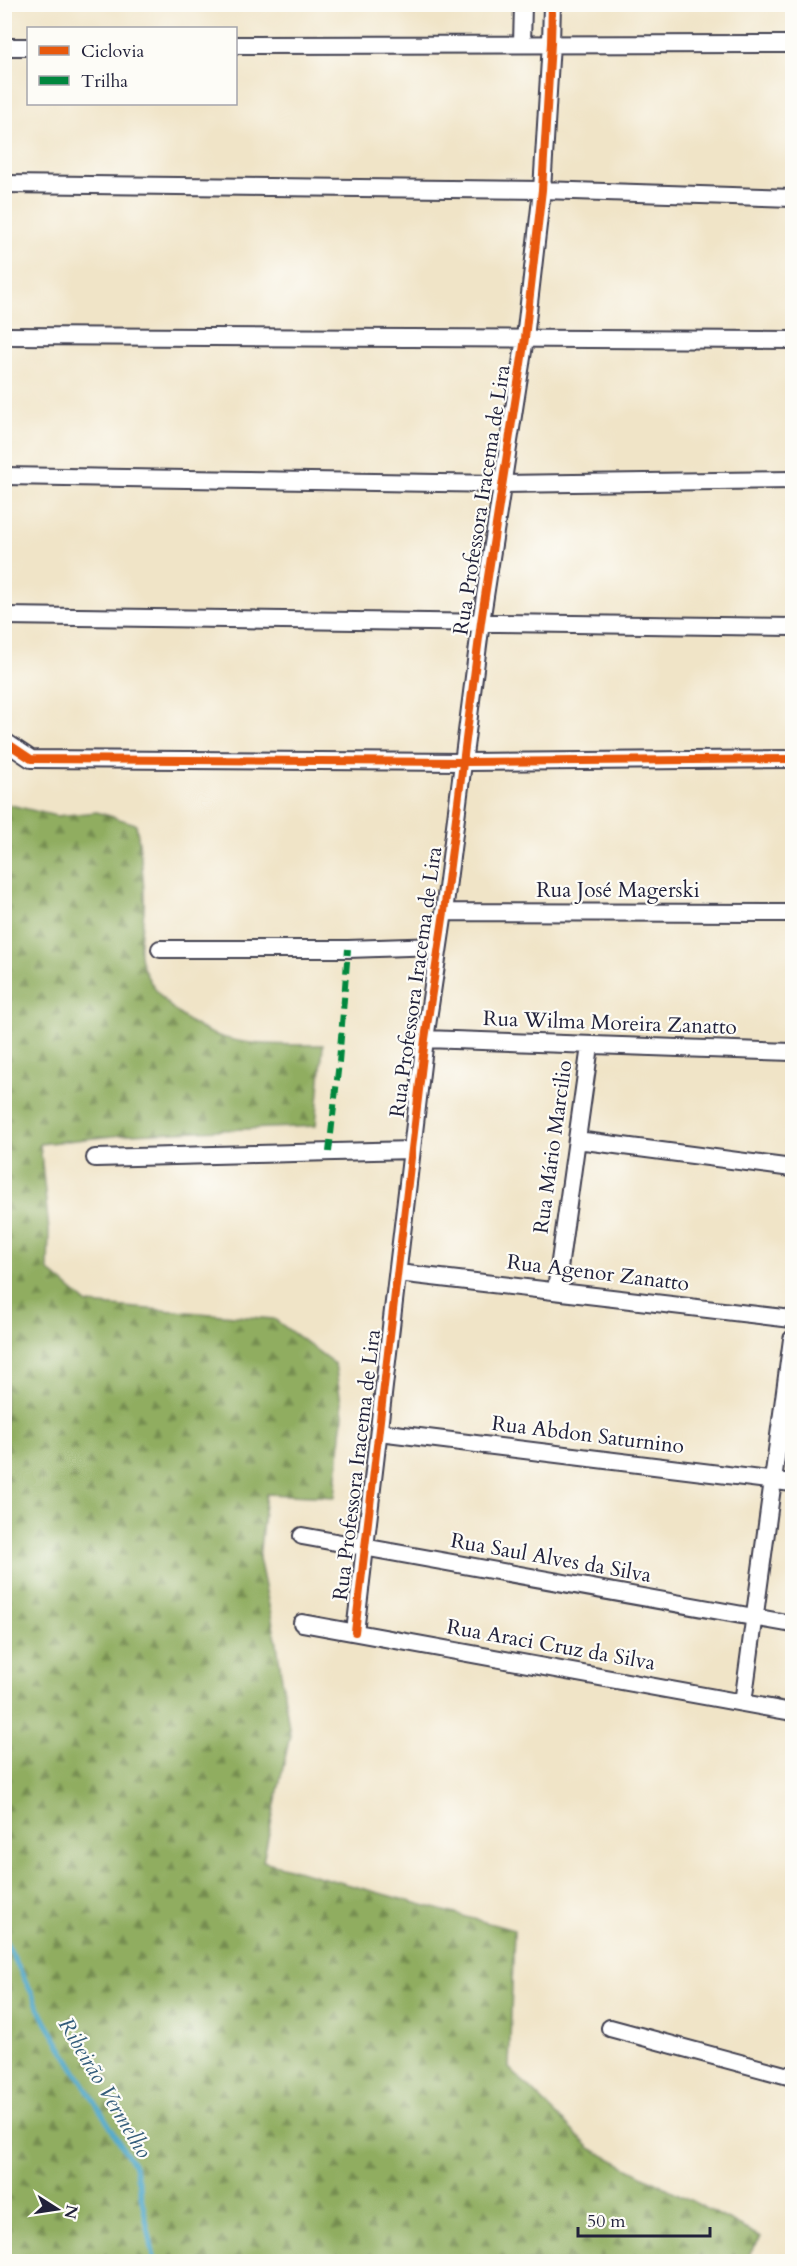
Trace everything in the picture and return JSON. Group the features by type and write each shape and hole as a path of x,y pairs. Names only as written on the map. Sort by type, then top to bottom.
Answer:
{"street":[{"path":"522,44 523,4"},
{"name":"Rua Professora Iracema de Lira","path":"355,1632 425,1039 482,622 525,338 542,190 552,4"},
{"path":"237,45 792,44"},
{"path":"4,47 27,47"},
{"path":"4,184 542,190 792,198"},
{"path":"4,336 792,340"},
{"path":"4,476 502,484 792,480"},
{"path":"4,616 792,627"},
{"path":"4,741 31,759 464,762 792,759"},
{"name":"Rua José Magerski","path":"444,912 792,914"},
{"path":"160,949 348,950 438,946"},
{"name":"Rua Wilma Moreira Zanatto","path":"425,1039 792,1052"},
{"name":"Rua Mário Marcilio","path":"556,1290 590,1046"},
{"path":"577,1140 792,1168"},
{"path":"95,1158 412,1150"},
{"name":"Rua Agenor Zanatto","path":"398,1273 792,1319"},
{"path":"742,1702 792,1339"},
{"name":"Rua Abdon Saturnino","path":"379,1432 792,1483"},
{"name":"Rua Saul Alves da Silva","path":"302,1536 792,1624"},
{"name":"Rua Araci Cruz da Silva","path":"302,1623 792,1712"},
{"path":"610,2028 792,2077"}],"green space":[{"path":"5,800 7,804 56,816 97,812 136,824 144,888 141,961 155,989 181,1016 199,1028 237,1041 278,1045 323,1045 316,1126 131,1134 40,1144 49,1231 48,1270 88,1304 274,1319 335,1364 343,1415 335,1497 266,1494 259,1558 277,1644 290,1735 263,1861 514,1930 509,2068 590,2148 761,2237 745,2261 280,2262 277,2259 276,2262 5,2261"}],"waterway":[{"name":"Ribeirão Vermelho","path":"4,1938 47,2024 135,2167 155,2262"}],"marked path":[{"path":"329,1152 348,949"}],"cycle path":[{"path":"355,1632 425,1039 444,912 481,622 525,338 542,190 552,4"},
{"path":"4,741 31,759 464,762 792,759"}]}
